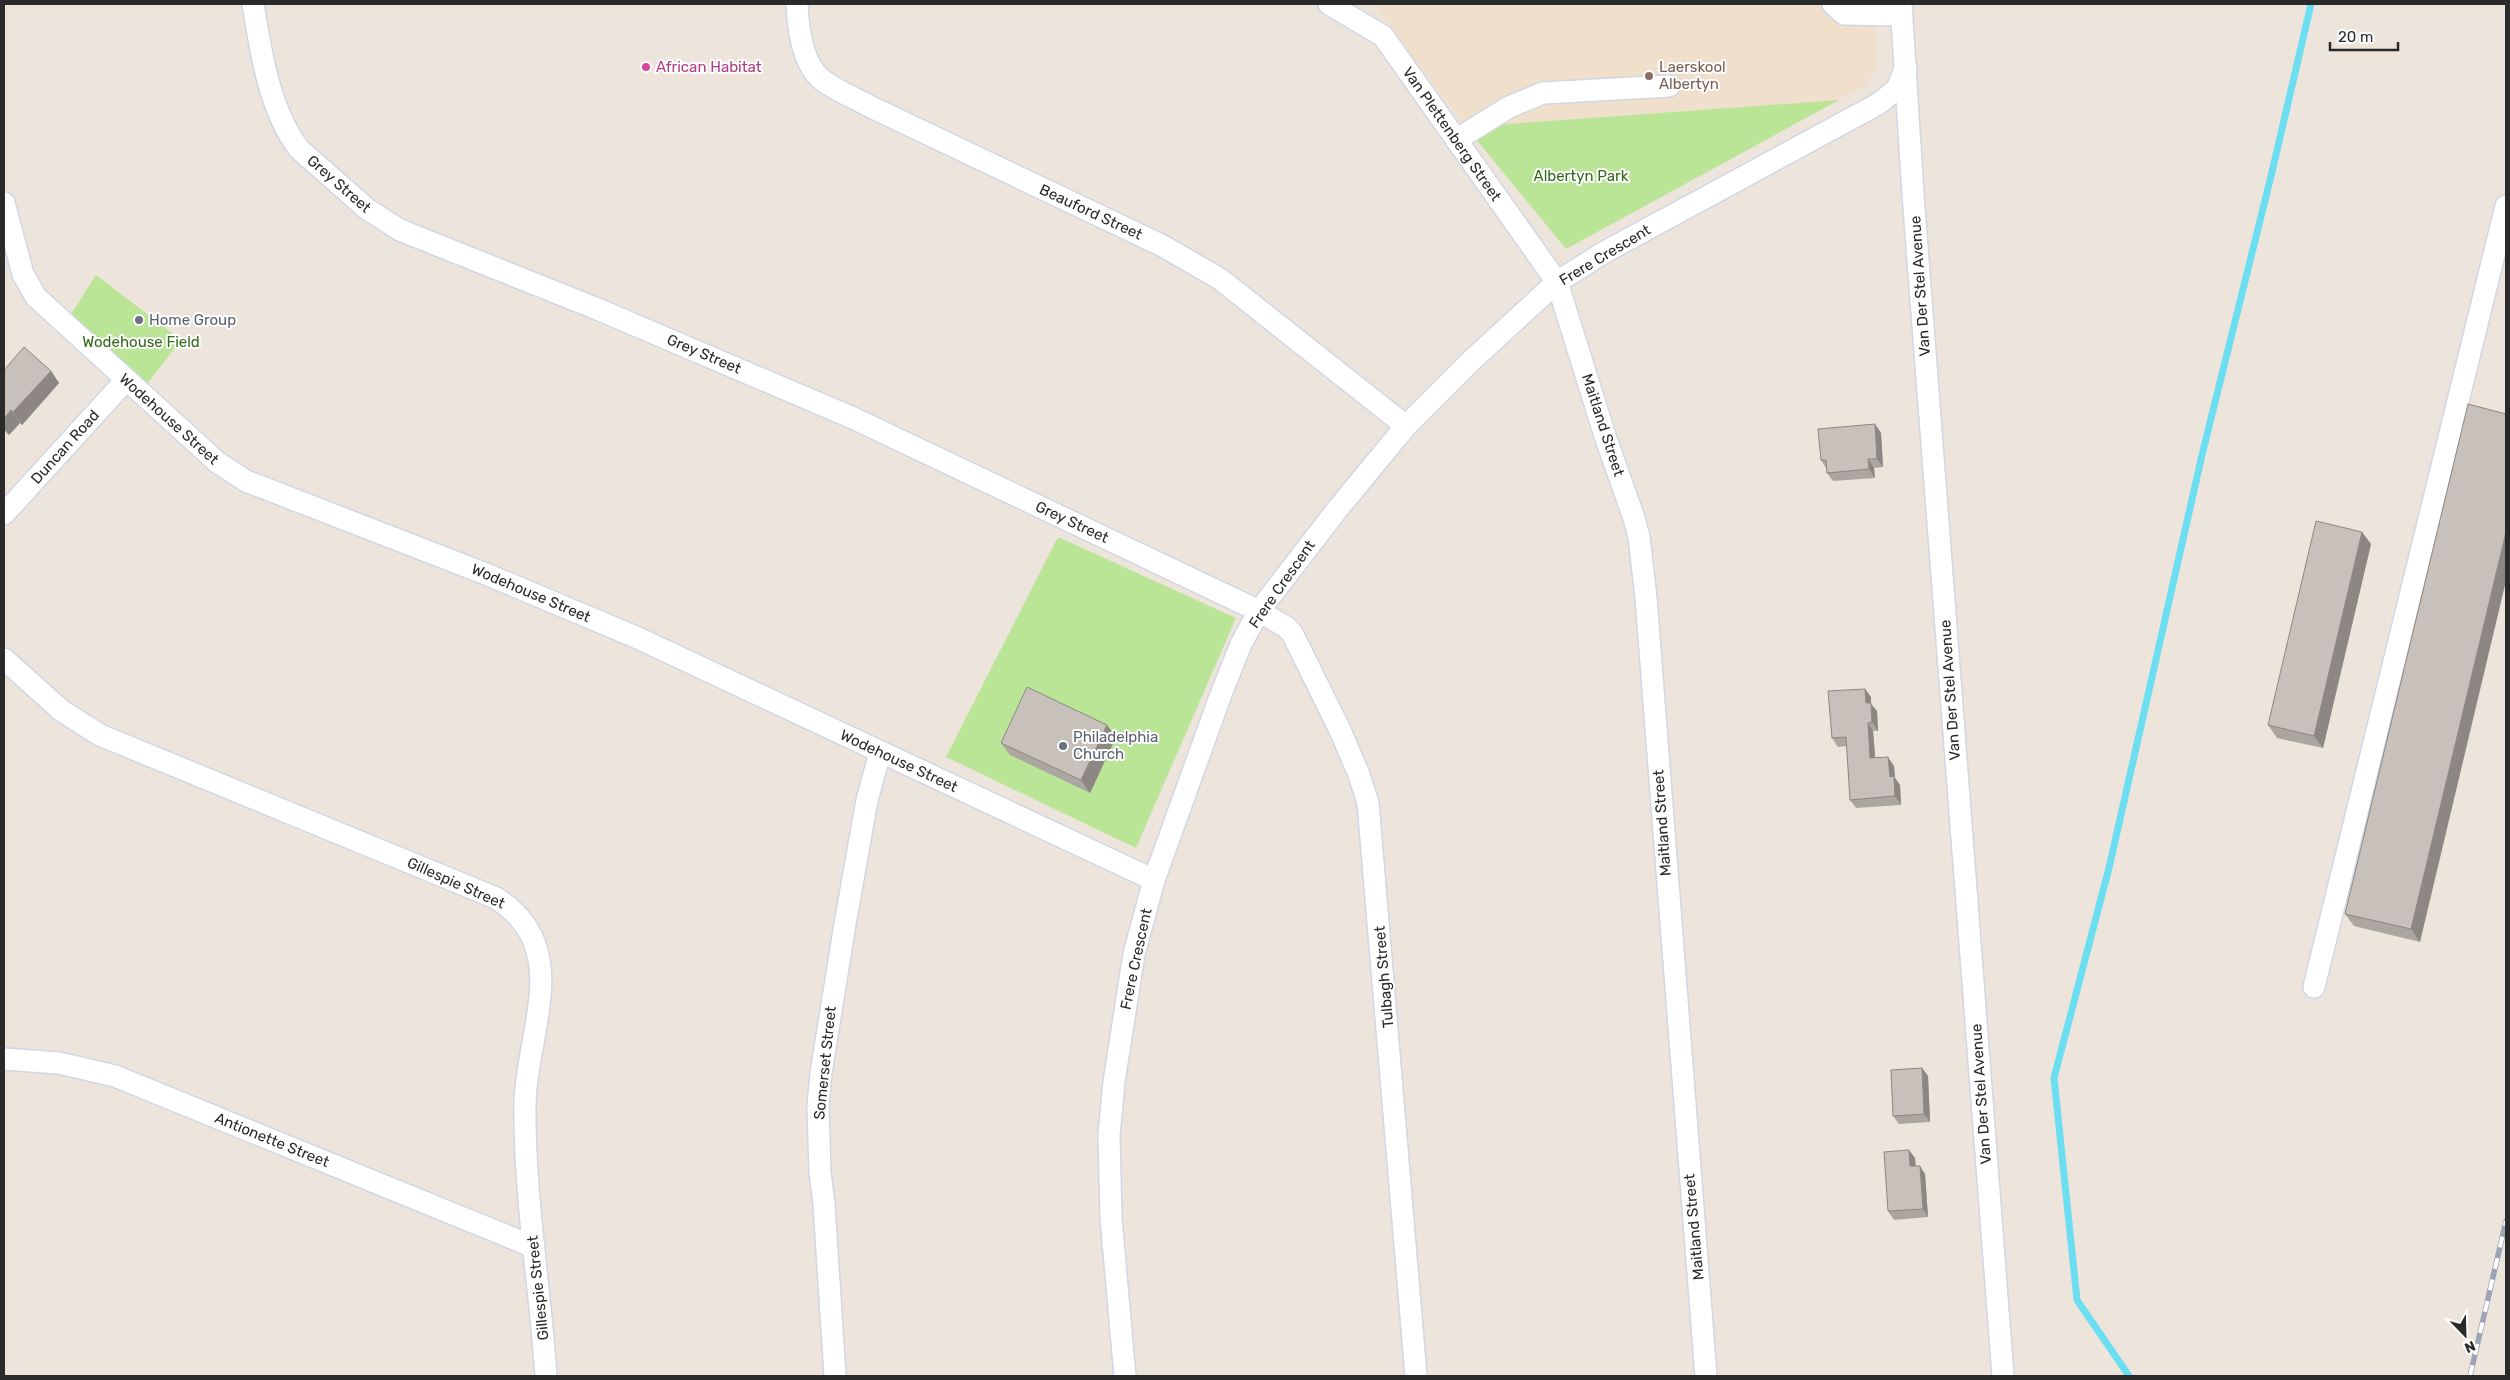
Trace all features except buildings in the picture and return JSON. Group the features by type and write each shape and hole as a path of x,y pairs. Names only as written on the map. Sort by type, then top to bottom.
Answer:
{"street":[{"name":"Grey Street","path":"253,4 270,84 283,124 292,140 299,149 360,203 387,223 448,250 595,308 853,418 1259,611"},
{"name":"Beauford Street","path":"797,4 804,48 810,63 824,81 869,106 1192,262 1227,284 1406,426"},
{"name":"Van Plettenberg Street","path":"1329,4 1380,33 1557,282"},
{"path":"1833,4 1838,11 1844,14 1902,9"},
{"name":"Van Der Stel Avenue","path":"1902,9 1916,233 2003,1376"},
{"name":"Frere Crescent","path":"1125,1376 1111,1218 1109,1135 1114,1082 1131,972 1154,880 1220,697 1242,644 1259,611 1336,511 1406,426 1471,361 1557,282 1603,253 1878,104 1897,89 1906,67"},
{"path":"1456,140 1509,107 1543,94 1669,86"},
{"name":"Wodehouse Street","path":"4,203 23,274 36,297 217,462 246,481 486,574 638,638 1154,880"},
{"path":"2314,987 2506,206"},
{"name":"Maitland Street","path":"1557,282 1606,439 1634,518 1641,555 1706,1376"},
{"name":"Duncan Road","path":"4,514 126,380"},
{"name":"Tulbagh Street","path":"1259,611 1286,627 1297,641 1358,772 1368,802 1393,1080 1416,1376"},
{"name":"Gillespie Street","path":"4,659 62,711 100,735 496,898 515,912 531,936 537,950 541,975 525,1103 534,1247 546,1376"},
{"name":"Somerset Street","path":"835,1376 824,1204 820,1172 818,1106 821,1073 845,924 867,800 880,753"},
{"name":"Antionette Street","path":"4,1059 59,1063 115,1076 534,1247"}],"shaded area":[{"name":"Laerskool Albertyn","path":"1369,4 1873,4 1877,65 1864,87 1839,100 1466,127 1378,9"}],"green space":[{"name":"Albertyn Park","path":"1839,100 1566,249 1466,127"},
{"name":"Wodehouse Field","path":"96,275 181,340 147,384 70,316"},
{"path":"1058,537 1236,618 1136,848 946,757"}],"waterway":[{"path":"2129,1376 2077,1300 2054,1078 2109,868 2202,455 2272,172 2311,4"}],"railway":[{"path":"2470,1376 2506,1221"}],"place":[{"name":"African Habitat","path":"646,67"},
{"name":"Laerskool Albertyn","path":"1649,76"},
{"name":"Home Group","path":"139,320"},
{"name":"Philadelphia Church","path":"1063,746"}]}
